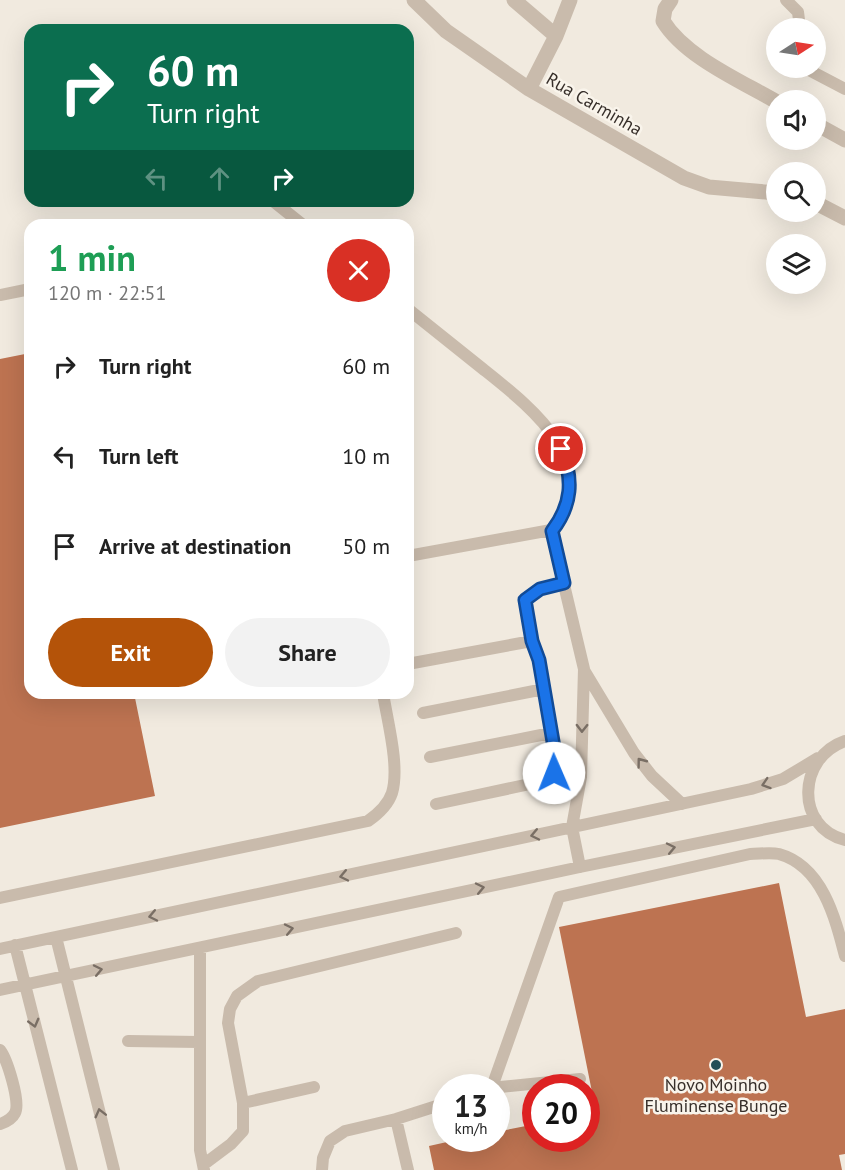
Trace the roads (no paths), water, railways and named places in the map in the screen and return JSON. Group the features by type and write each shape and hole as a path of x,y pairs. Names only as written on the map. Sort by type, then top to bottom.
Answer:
{"street":[{"name":"Rua Carminha","path":"414,0 446,31 529,89 684,178 709,187 766,192"},
{"path":"514,0 556,36"},
{"path":"529,89 556,36 570,0"},
{"path":"671,0 665,9 663,21 670,33 699,56 766,96"},
{"path":"826,130 845,140"},
{"path":"826,208 845,218"}],"lane":[{"path":"786,0 798,12 799,18"},
{"path":"824,78 845,89"},
{"path":"280,207 296,219"},
{"path":"0,295 24,290"},
{"path":"414,314 532,408 554,434 568,465 571,494 562,517 552,531 414,555"},
{"path":"552,531 584,669 581,777 572,827 580,867"},
{"path":"436,804 544,781 554,773 556,759 525,600 540,589 564,583"},
{"path":"414,663 532,641"},
{"path":"584,669 634,753 652,776 682,804"},
{"path":"423,713 544,689"},
{"path":"0,898 368,821 381,811 392,792 394,767 384,699"},
{"path":"430,757 551,733"},
{"path":"0,948 751,789 783,779 818,758 833,745 845,741"},
{"path":"818,758 811,772 808,788 810,804 816,819 827,831 843,840 845,853"},
{"path":"0,990 816,819"},
{"path":"497,1074 559,897 750,854 777,854 802,865 817,881 828,903 845,956"},
{"path":"200,948 200,1150 204,1168 243,1131 243,1103 228,1023 230,1009 237,996 258,981 456,933"},
{"path":"56,937 114,1170"},
{"path":"15,945 72,1170"},
{"path":"128,1041 199,1042"},
{"path":"0,1050 18,1101 16,1113 8,1121 0,1124"},
{"path":"243,1103 314,1087"},
{"path":"322,1170 323,1158 330,1141 345,1131 432,1107"},
{"path":"396,1119 408,1170"}],"place":[{"name":"Novo Moinho Fluminense Bunge","path":"716,1065"}]}
